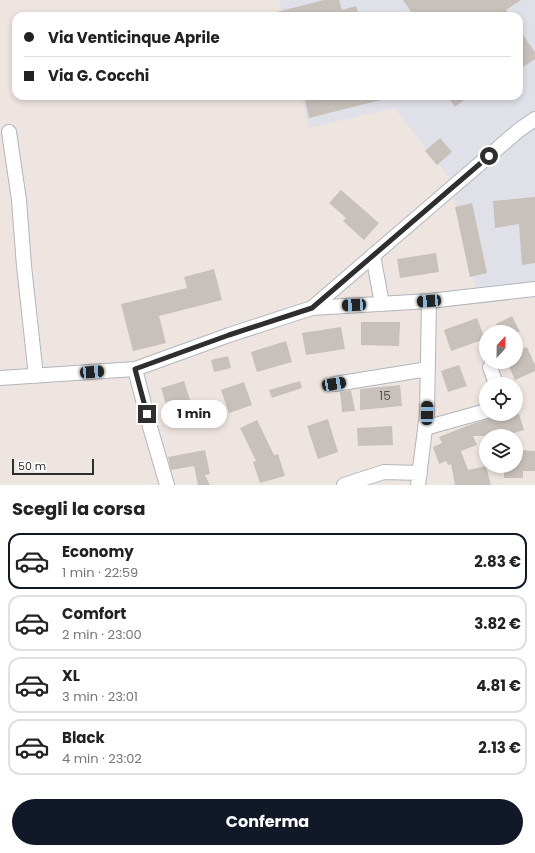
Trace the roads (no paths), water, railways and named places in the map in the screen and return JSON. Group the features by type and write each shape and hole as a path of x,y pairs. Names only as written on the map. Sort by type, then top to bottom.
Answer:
{"street":[{"path":"312,308 514,135 535,120"},
{"path":"9,132 19,200 24,266 36,376"},
{"path":"373,255 382,304"},
{"path":"0,378 135,369 229,335 312,308 429,301 535,289"},
{"path":"344,485 384,472 419,479 427,413 429,301"},
{"path":"135,369 167,485"},
{"path":"334,384 428,369"},
{"path":"425,428 479,413"}]}
